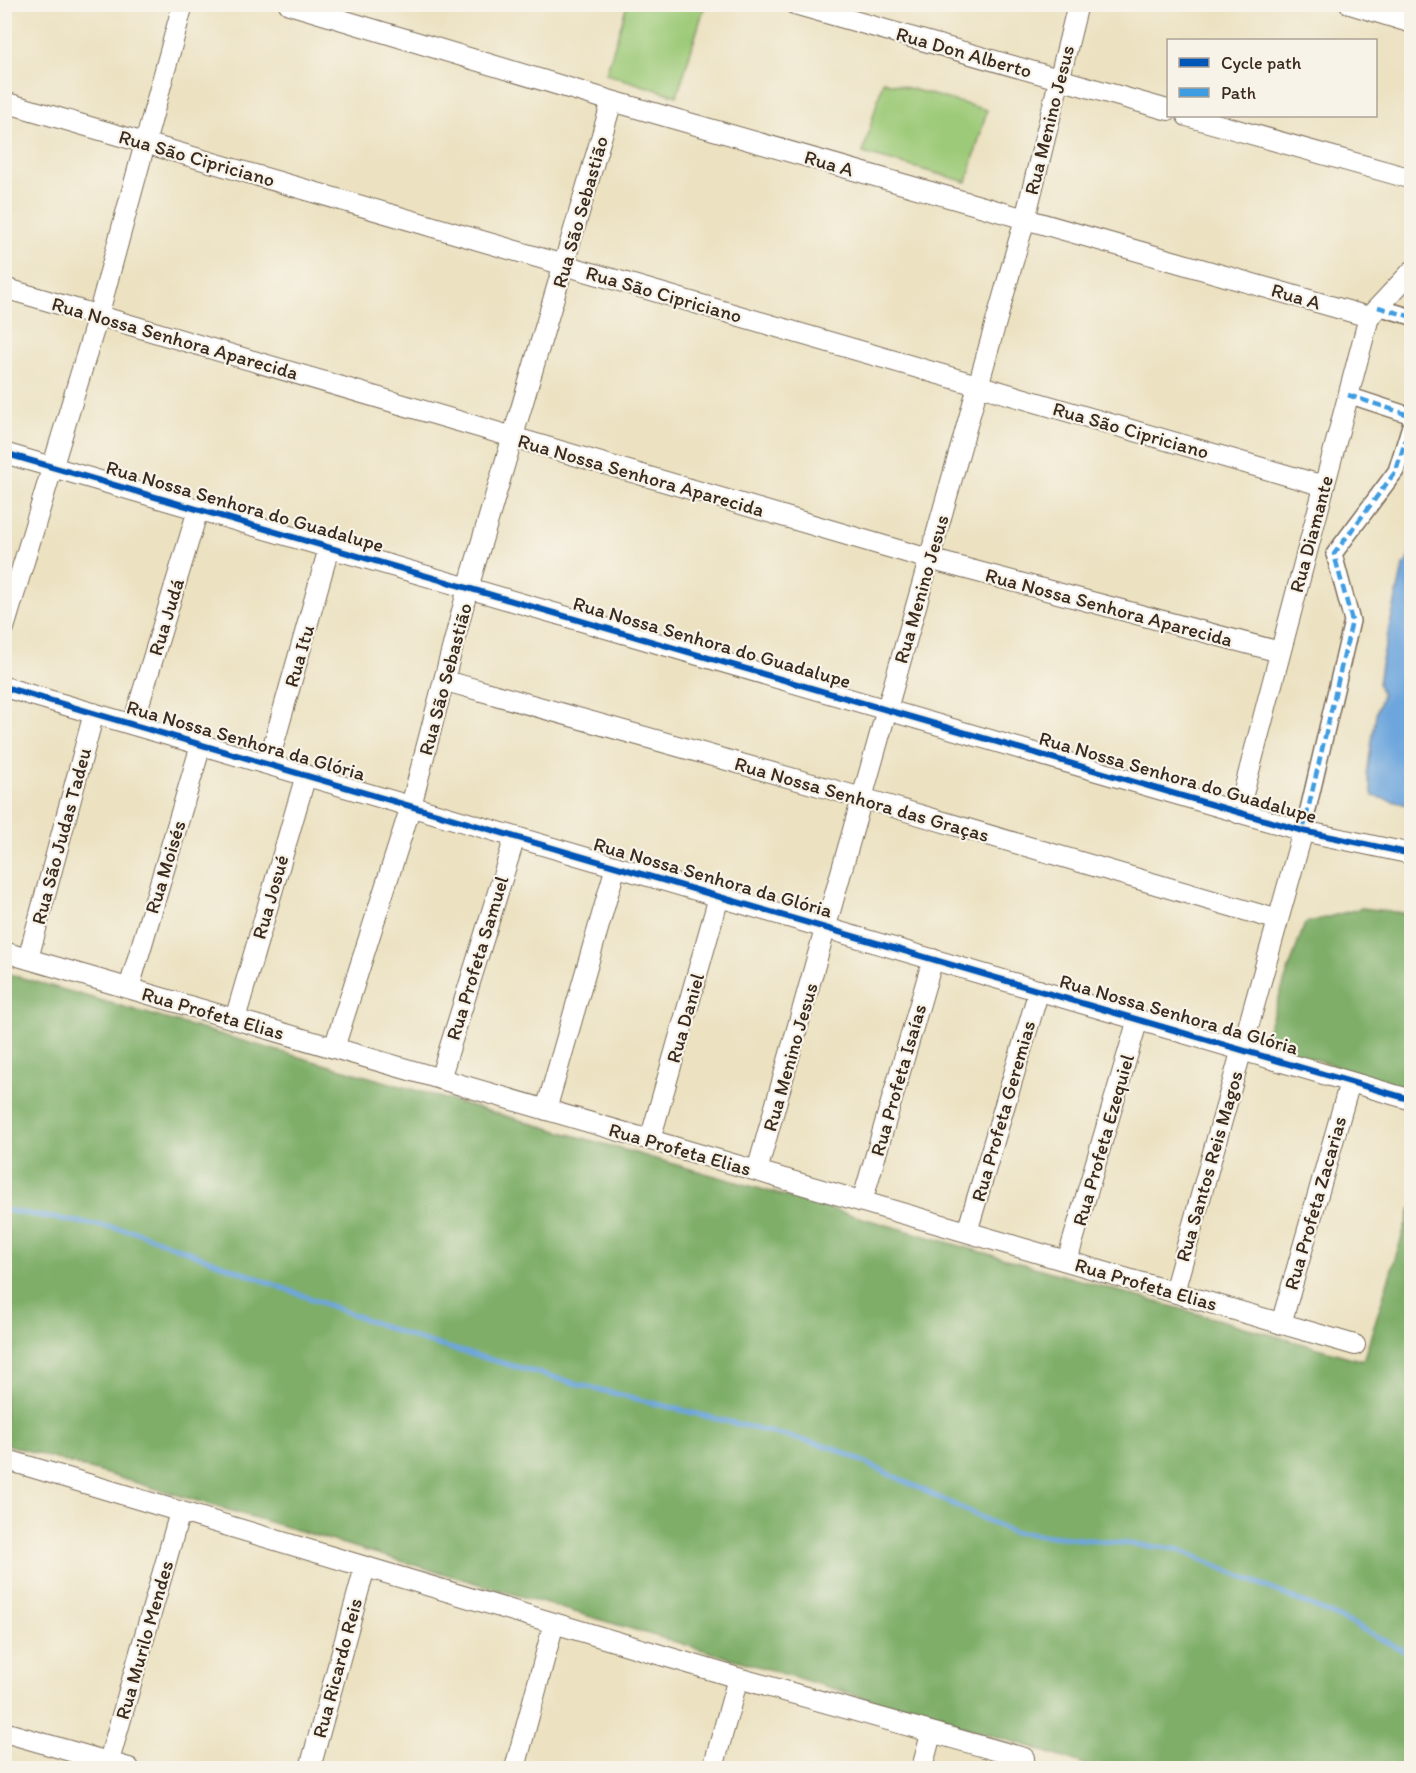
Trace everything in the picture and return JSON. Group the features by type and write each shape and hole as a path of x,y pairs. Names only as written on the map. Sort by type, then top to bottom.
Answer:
{"street":[{"path":"4,628 98,316 183,4"},
{"name":"Rua A","path":"289,4 612,101 1024,219 1373,312"},
{"name":"Rua Don Alberto","path":"794,4 1167,110"},
{"name":"Rua Menino Jesus","path":"757,1171 1024,219 1078,4"},
{"path":"1350,4 1393,10 1412,23"},
{"name":"Rua São Sebastião","path":"334,1048 411,806 446,681 468,588 612,101"},
{"name":"Rua São Cipriciano","path":"4,102 1324,486"},
{"path":"1191,117 1412,179"},
{"name":"Rua Diamante","path":"1238,813 1348,394 1373,312 1412,271"},
{"name":"Rua Nossa Senhora Aparecida","path":"4,288 929,559 1280,652"},
{"path":"1373,312 1412,317"},
{"path":"1303,831 1352,621 1334,554 1396,471 1412,417 1348,394"},
{"name":"Rua Nossa Senhora do Guadalupe","path":"4,453 1238,813 1303,831 1412,854"},
{"name":"Rua Judá","path":"133,724 198,510"},
{"name":"Rua Itu","path":"268,764 329,548"},
{"name":"Rua Nossa Senhora das Graças","path":"446,681 862,798 1278,920"},
{"name":"Rua Nossa Senhora da Glória","path":"4,687 1412,1100"},
{"name":"Rua São Judas Tadeu","path":"28,959 94,713"},
{"name":"Rua Moisés","path":"129,988 201,745"},
{"name":"Rua Josué","path":"235,1019 306,775"},
{"name":"Rua Santos Reis Magos","path":"1174,1292 1303,831"},
{"name":"Rua Profeta Samuel","path":"440,1079 515,837"},
{"path":"546,1110 616,866"},
{"name":"Rua Daniel","path":"650,1140 719,897"},
{"name":"Rua Profeta Elias","path":"4,952 1355,1345"},
{"name":"Rua Profeta Isaías","path":"862,1202 933,959"},
{"name":"Rua Profeta Geremias","path":"967,1232 1039,990"},
{"name":"Rua Profeta Ezequiel","path":"1067,1261 1138,1019"},
{"name":"Rua Profeta Zacarias","path":"1281,1324 1350,1082"},
{"path":"4,1460 738,1678 931,1734 1024,1758"},
{"name":"Rua Murilo Mendes","path":"108,1766 180,1512"},
{"name":"Rua Ricardo Reis","path":"310,1768 365,1567"},
{"path":"515,1768 554,1623"},
{"path":"712,1768 738,1678"},
{"path":"4,1732 108,1766 129,1768"},
{"path":"922,1768 931,1734"}],"green space":[{"path":"627,5 705,5 677,96 606,74"},
{"path":"883,81 987,110 967,182 863,153"},
{"path":"1362,908 1411,914 1411,1090 1263,1043 1305,923"},
{"path":"5,973 1363,1361 1411,1208 1411,1768 1093,1768 1028,1746 5,1444"}],"water":[{"path":"1411,554 1411,806 1373,796 1367,774 1376,714 1382,695 1378,684 1381,665 1403,567"}],"waterway":[{"path":"4,1210 134,1231 417,1339 581,1385 834,1448 1012,1532 1178,1549 1351,1623 1412,1655"}],"marked path":[{"path":"1378,307 1412,317"},
{"path":"1348,395 1412,416"},
{"path":"1303,831 1352,621 1334,554 1396,471 1412,419"}],"cycle path":[{"path":"4,453 1303,831 1412,854"},
{"path":"4,687 1412,1100"}]}
